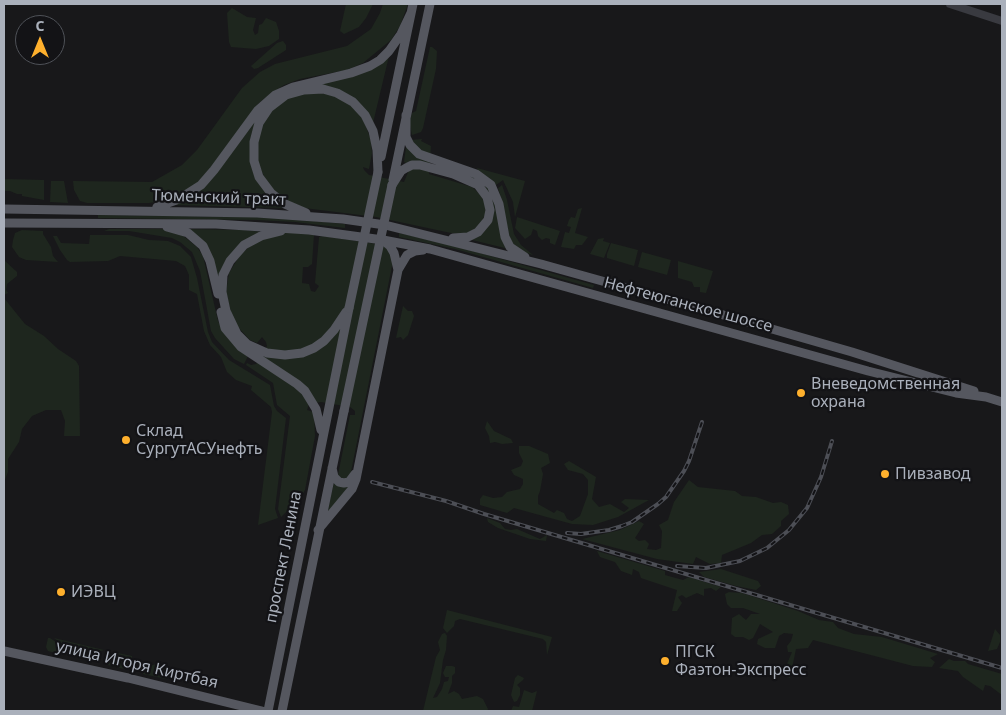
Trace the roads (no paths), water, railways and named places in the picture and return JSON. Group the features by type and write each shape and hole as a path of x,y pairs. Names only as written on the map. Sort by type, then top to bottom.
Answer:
{"main road":[{"path":"137,210 171,203 192,192 220,163 258,110 274,95 293,87 351,73 380,60 401,34 413,4"},
{"path":"430,4 406,115 406,137 410,145 419,154 484,178 496,194 505,237 510,246 518,254 541,264"},
{"name":"проспект Ленина","path":"268,711 328,408 411,13"},
{"path":"315,216 291,207 280,200 262,183 255,167 253,147 257,128 265,113 282,98 298,91 318,89 337,93 353,102 365,115 373,130 377,150 378,172"},
{"name":"проспект Ленина","path":"282,711 318,530 392,185 396,175 406,115"},
{"path":"396,175 412,165 432,167 474,182 484,192 490,206 489,217 478,232 468,237 432,236"},
{"name":"Тюменский тракт","path":"4,209 137,210 315,216 378,224 432,236"},
{"name":"Тюменский тракт","path":"4,223 216,224 309,230 383,240"},
{"path":"155,224 188,233 203,246 210,261 225,328 233,339 252,350 305,392 316,409 321,431 320,448"},
{"path":"309,230 284,230 261,236 244,245 234,255 223,275 222,286 226,312 237,334 252,350 271,354 302,353 324,341 349,308"},
{"name":"Нефтеюганское шоссе","path":"432,236 541,264 852,352 1002,402"},
{"path":"383,240 394,253 398,270"},
{"name":"Нефтеюганское шоссе","path":"383,240 430,249 868,371 956,393 986,397"},
{"path":"318,530 352,489 356,479 398,270 407,255 415,251 430,249"},
{"path":"332,466 334,477 338,482 344,483 350,482 354,477 359,464"},
{"name":"улица Игоря Киртбая","path":"4,650 262,711"}],"street":[{"path":"950,4 1002,21"}],"railway":[{"path":"567,533 581,534 622,526 632,522 658,504 666,497 684,471 702,422"},
{"path":"677,566 706,568 740,561 767,548 789,530 807,508 821,477 832,441"},
{"path":"372,482 446,501 484,514 1002,668"}],"place":[{"name":"Вневедомственная охрана","path":"801,393"},
{"name":"Склад СургутАСУнефть","path":"126,440"},
{"name":"Пивзавод","path":"885,474"},
{"name":"ИЭВЦ","path":"61,592"},
{"name":"ПГСК Фаэтон-Экспресс","path":"665,661"}]}
